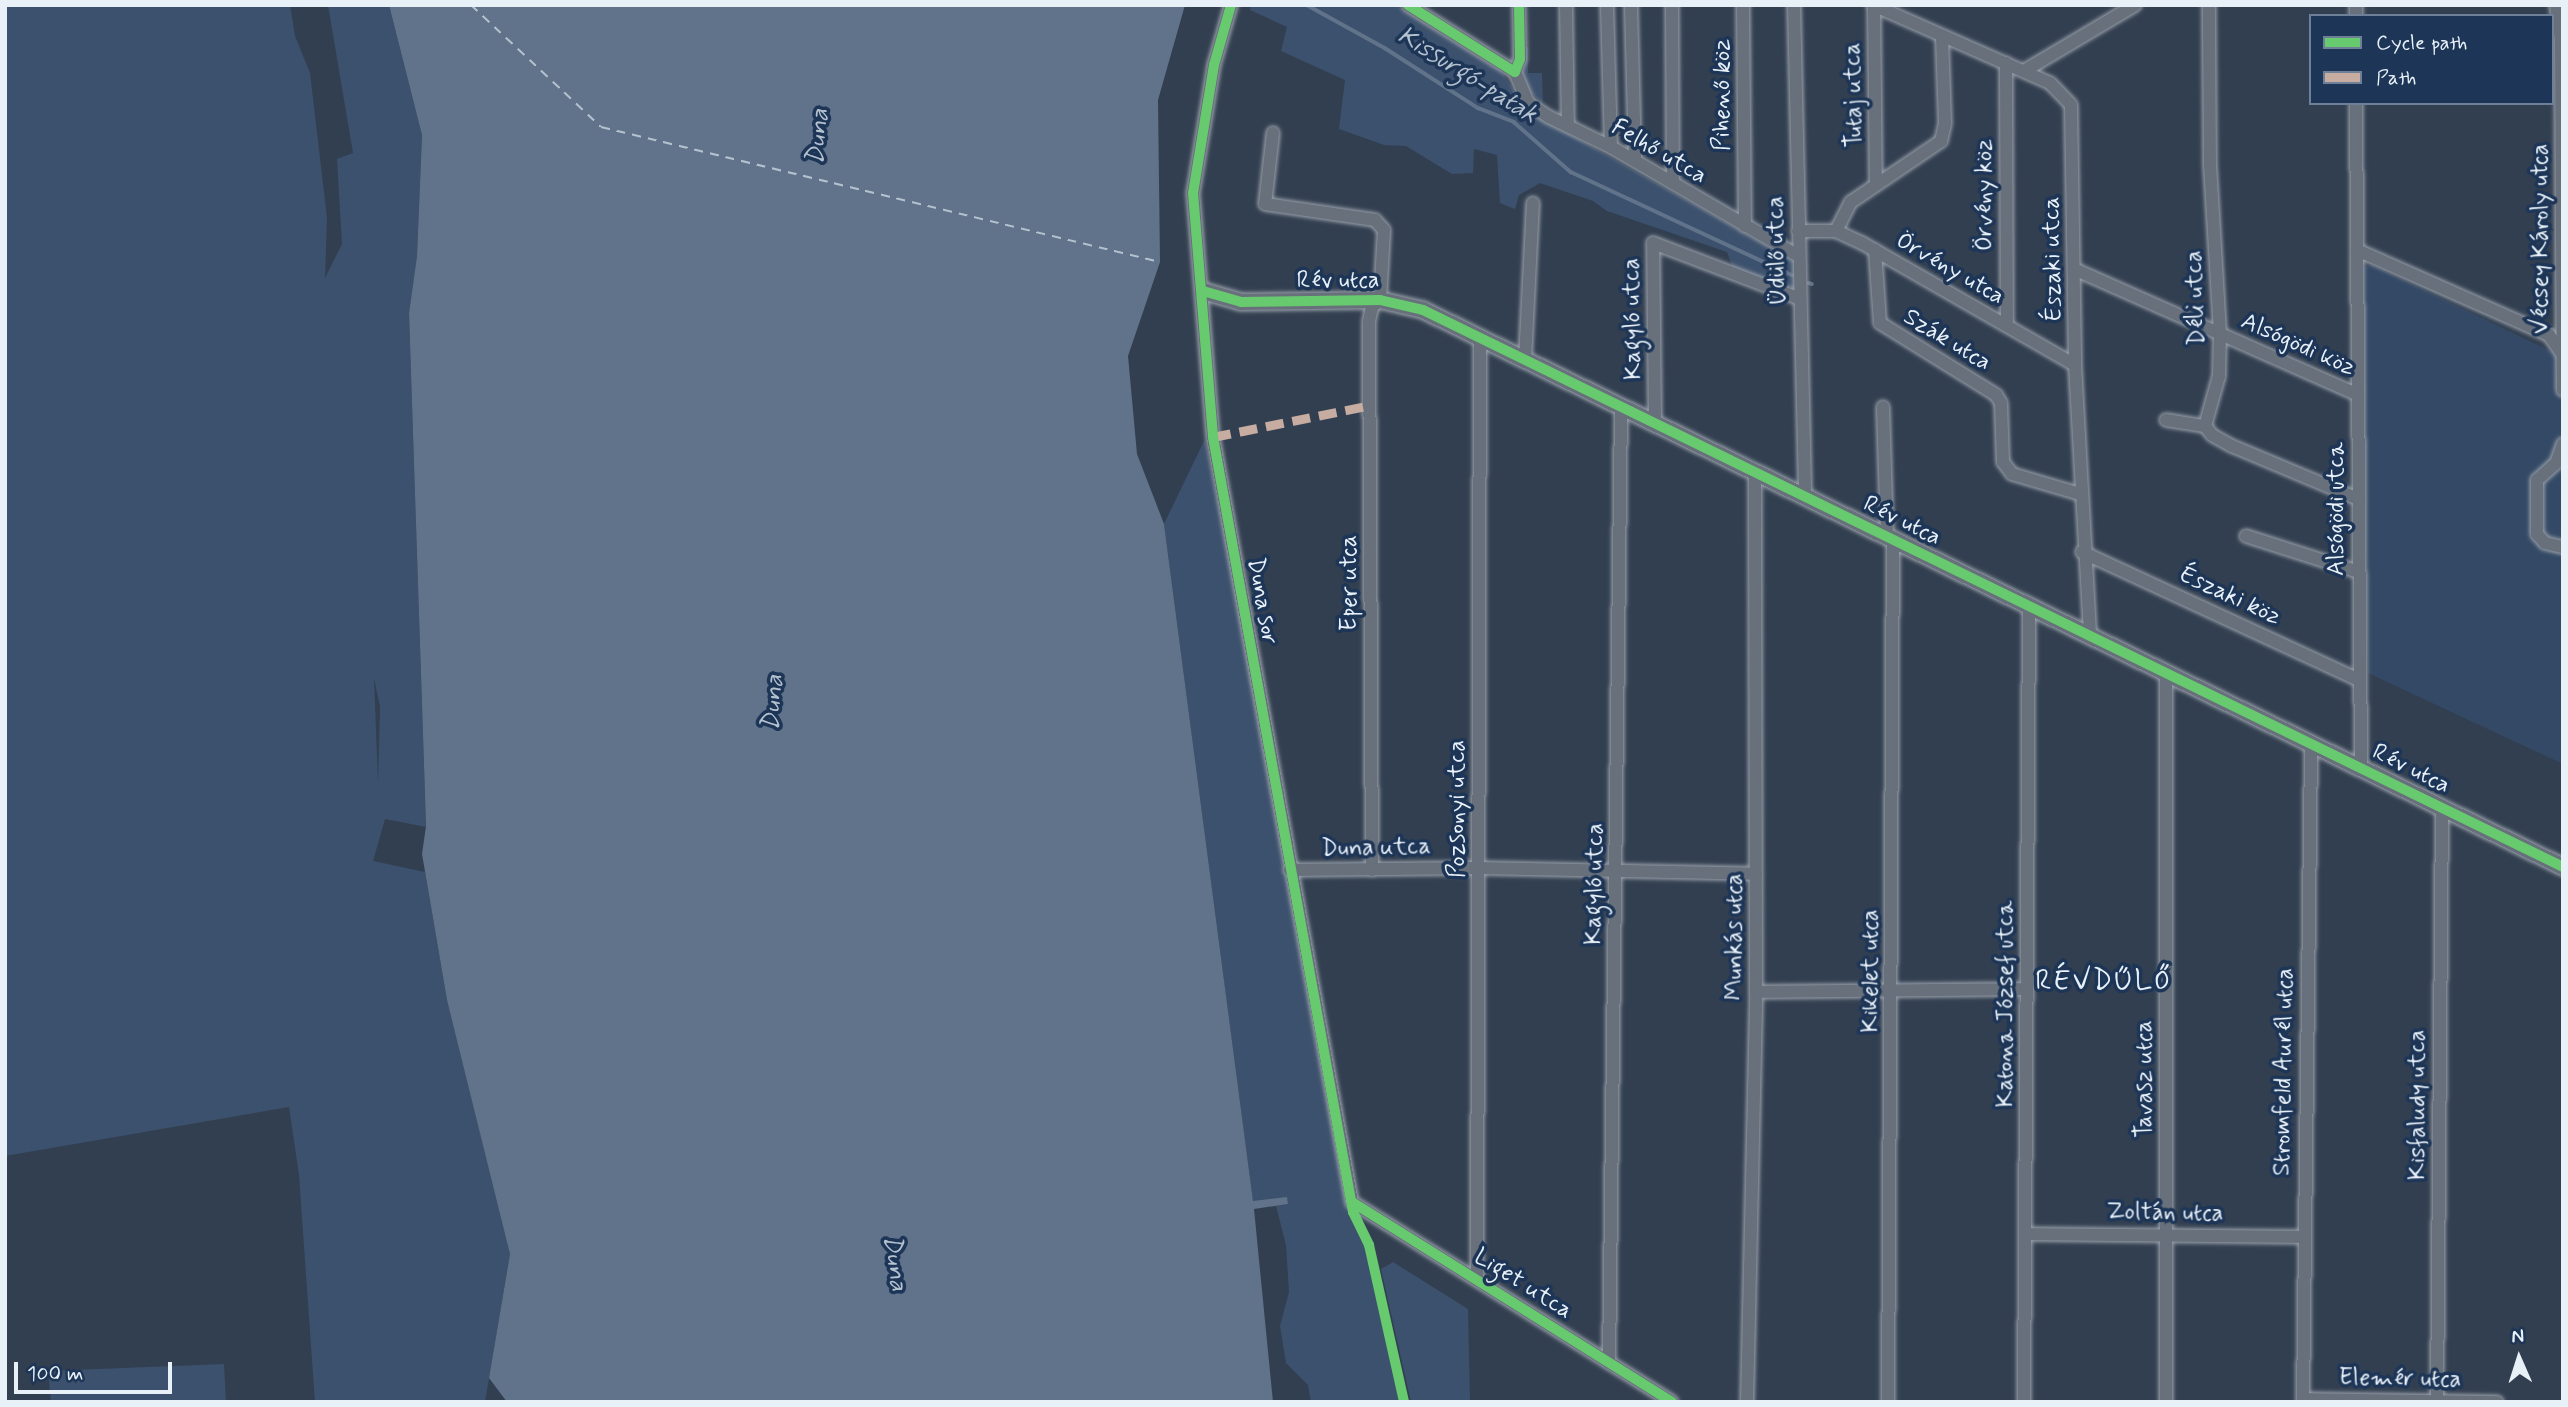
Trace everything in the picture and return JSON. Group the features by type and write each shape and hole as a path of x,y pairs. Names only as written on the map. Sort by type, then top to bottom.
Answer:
{"street":[{"name":"Duna sor","path":"1231,5 1214,65 1193,193 1194,251 1203,290 1213,437 1352,1202"},
{"path":"1408,5 1516,72 1520,59 1519,5"},
{"path":"1566,5 1568,126"},
{"path":"1607,5 1611,147"},
{"path":"1632,5 1635,161"},
{"path":"1672,5 1672,183"},
{"name":"Pihenő köz","path":"1743,5 1745,226"},
{"name":"Üdülő utca","path":"1794,5 1798,298 1805,497"},
{"path":"2024,71 2134,5"},
{"name":"Déli utca","path":"2205,426 2219,376 2220,333 2210,167 2209,5"},
{"name":"Vécsey Károly utca","path":"2556,5 2561,39 2563,390"},
{"name":"Északi utca","path":"1873,6 2024,71 2060,90 2071,105 2075,365 2082,552 2090,636"},
{"name":"Tutaj utca","path":"1873,6 1876,183"},
{"path":"1836,231 1851,202 1941,141 1945,123 1942,36"},
{"name":"Örvény köz","path":"2006,63 2007,326"},
{"name":"Felhő utca","path":"1516,72 1528,103 1611,147 1798,256"},
{"name":"Alsógödi utca","path":"2356,105 2361,768"},
{"path":"1273,133 1265,204 1381,224 1380,300"},
{"path":"1525,360 1533,204"},
{"name":"Örvény utca","path":"1798,231 1836,231 1875,250 2075,365"},
{"name":"Kagyló utca","path":"1655,423 1653,243 1798,298"},
{"name":"Szák utca","path":"1875,250 1880,324 1996,395 2001,403 2003,462 2012,474 2080,494"},
{"path":"2357,250 2549,335 2562,356"},
{"name":"Alsógödi köz","path":"2074,269 2358,395"},
{"name":"Rév utca","path":"1203,290 1241,302 1380,300 1423,310 2563,867"},
{"name":"Eper utca","path":"1371,870 1368,331 1372,307 1380,300"},
{"name":"Pozsonyi utca","path":"1477,1280 1480,338"},
{"name":"Kagyló utca","path":"1609,1363 1621,407"},
{"name":"Rév utca","path":"1882,407 1890,538"},
{"path":"2166,420 2205,426 2211,435 2232,446 2358,499"},
{"path":"2563,444 2556,463 2537,480 2536,534 2545,543 2563,547"},
{"name":"Munkás utca","path":"1747,1402 1756,992 1755,472"},
{"path":"2246,536 2359,572"},
{"name":"Kikelet utca","path":"1888,1402 1892,993 1890,538"},
{"name":"Északi köz","path":"2082,552 2359,680"},
{"name":"Katona József utca","path":"2024,1402 2029,606"},
{"name":"Tavasz utca","path":"2166,673 2166,1402"},
{"name":"Stromfeld Aurél utca","path":"2303,1400 2311,744"},
{"name":"Kisfaludy utca","path":"2437,1401 2442,808"},
{"name":"Duna utca","path":"1290,870 1479,867 1756,874"},
{"path":"1756,992 1892,993 2027,989"},
{"name":"Liget utca","path":"1352,1202 1672,1402"},
{"name":"Zoltán utca","path":"2026,1234 2165,1233 2303,1237"},
{"name":"Elemér utca","path":"2303,1400 2497,1402"}],"shaded area":[{"path":"5,5 290,5 295,36 310,73 327,218 325,278 342,244 337,159 353,153 328,5 389,5 422,135 417,256 409,313 426,827 385,819 373,861 425,872 447,1000 498,1191 510,1254 485,1402 315,1402 299,1175 289,1107 5,1156","holes":["374,678 380,707 378,782"]},
{"path":"1251,5 1395,5 1501,71 1524,106 1548,122 1797,263 1796,289 1733,269 1727,252 1607,211 1593,201 1540,183 1519,195 1515,209 1500,203 1497,155 1474,149 1473,173 1452,174 1406,146 1384,145 1339,129 1345,80 1281,51 1287,27 1250,10"},
{"path":"1524,47 1528,47 1528,73 1542,73 1543,104 1529,91 1523,74"},
{"path":"2372,265 2563,357 2563,764 2368,673 2363,267"},
{"path":"1205,439 1399,1402 1311,1402 1308,1385 1286,1363 1280,1326 1289,1292 1286,1245 1276,1206 1288,1204 1287,1198 1253,1202 1164,524"},
{"path":"1393,1262 1468,1309 1470,1402 1411,1402 1381,1269"},
{"path":"224,1364 226,1402 51,1402 48,1371"}],"water":[{"name":"Duna","path":"389,5 1185,5 1158,100 1160,262 1128,356 1137,454 1164,524 1253,1201 1287,1197 1288,1204 1254,1209 1273,1402 507,1402 489,1378 510,1254 447,1000 422,854 426,826 409,313 417,256 422,135"}],"waterway":[{"name":"Kissurgó-patak","path":"1307,5 1385,48 1478,108 1514,122 1571,172 1792,275"}],"ferry route":[{"path":"471,5 601,127 1160,262"}],"marked path":[{"path":"1213,437 1371,405"}],"cycle path":[{"path":"1231,5 1214,65 1193,193 1213,437 1353,1212 1369,1245 1404,1402"},
{"path":"1408,5 1515,72 1520,59 1519,5"},
{"path":"1203,291 1241,302 1380,300 1423,310 2563,867"},
{"path":"1352,1202 1672,1402"}],"district":[{"name":"RÉVDŰLŐ","path":"2105,982"}]}
